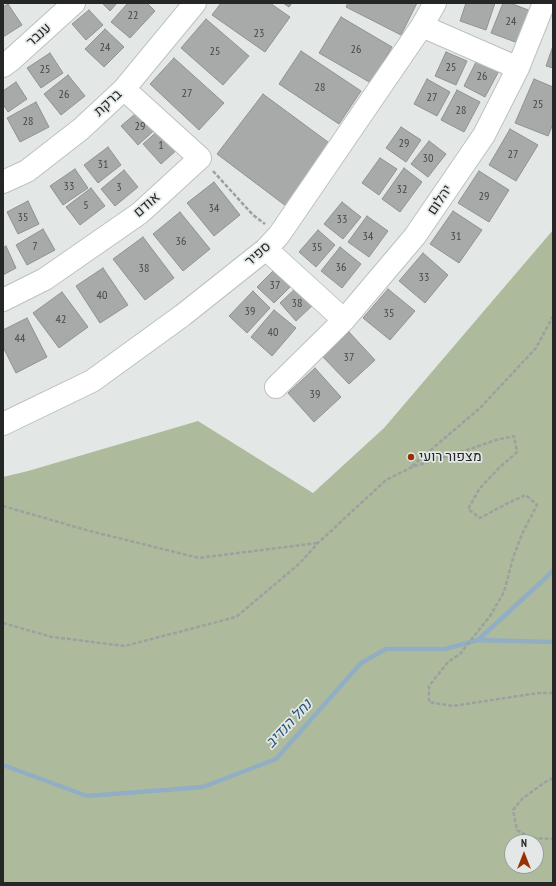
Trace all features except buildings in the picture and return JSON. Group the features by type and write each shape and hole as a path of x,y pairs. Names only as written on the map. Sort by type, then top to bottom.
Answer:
{"street":[{"name":"ענבר","path":"3,66 74,3"},
{"name":"ברקת","path":"3,182 27,172 81,128 124,89 195,3"},
{"name":"ספיר","path":"3,424 92,381 183,315 266,249 279,235 422,26 435,3"},
{"name":"יהלום","path":"276,387 344,320 419,230 484,135 518,68 544,3"},
{"path":"422,26 518,68"},
{"path":"124,89 200,158"},
{"name":"אודם","path":"3,300 45,279 140,213 200,158"},
{"path":"266,249 344,320"}],"path":[{"path":"200,158 253,215"},
{"path":"412,467 480,408 536,348 553,316"},
{"path":"3,623 52,637 125,646 236,617 299,564 318,543 386,480 412,467 470,450 496,440 514,436 517,452 480,488 468,509 480,518 526,495 537,505 512,558 504,592 490,616 460,654 448,662 429,686 429,702 453,706 538,693 553,693"},
{"path":"3,506 86,530 199,558 318,543"},
{"path":"553,778 522,799 513,810 517,830 532,838 553,839"}],"green space":[{"path":"553,230 553,883 3,883 3,477 198,421 313,493 384,428"}],"waterway":[{"name":"נחל הנדיב","path":"3,765 87,796 203,787 276,759 361,663 386,649 445,649 478,640 553,570"},
{"path":"478,640 553,642"}],"place":[{"name":"מצפור רועי","path":"411,457"}]}
